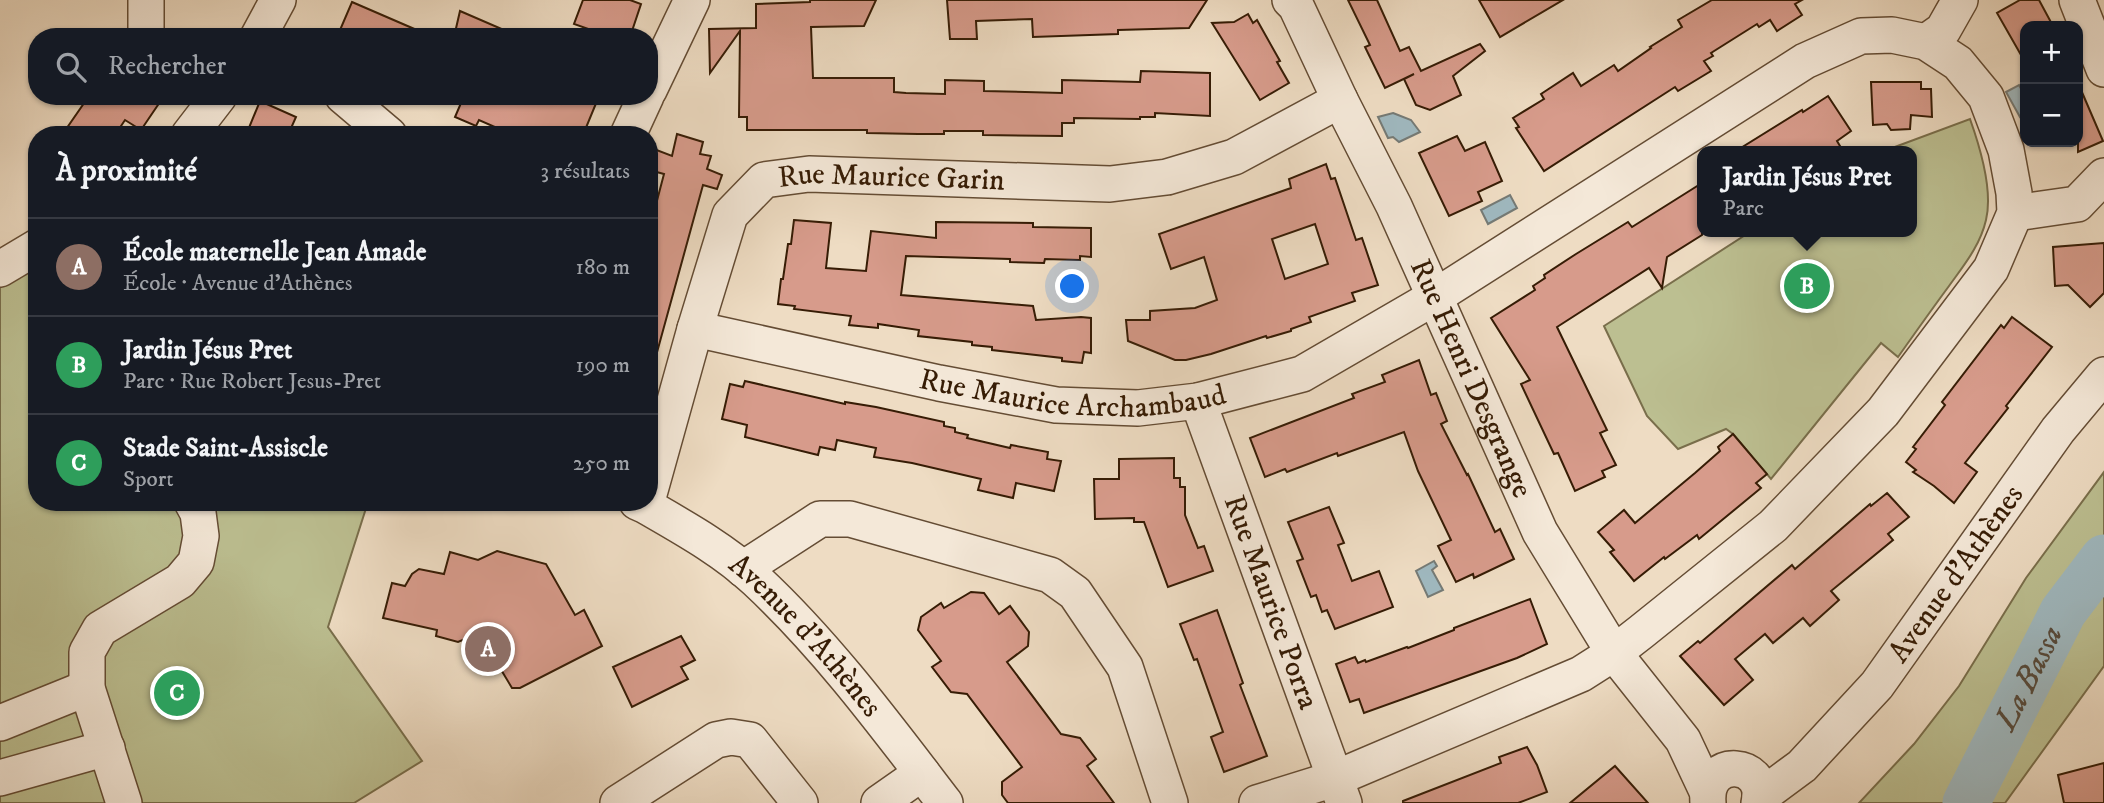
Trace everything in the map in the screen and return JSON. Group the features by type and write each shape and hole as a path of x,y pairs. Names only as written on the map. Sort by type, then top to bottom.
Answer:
{"street":[{"path":"146,0 146,28"},
{"path":"658,71 692,0"},
{"name":"Rue Henri Desgrange","path":"1290,0 1296,6 1394,206 1540,532 1614,653 1683,740 1736,790"},
{"path":"1257,803 1339,791 1581,674 1614,653 1773,526 1883,412 1991,269 2015,213 2006,150 1986,97 1958,63 1926,42 1943,30 1960,0"},
{"path":"2077,0 2104,69"},
{"name":"Rue Maurice Archambaud","path":"695,329 939,383 1056,405 1138,408 1198,401 1302,374 1433,298 1805,61 1861,36 1892,36 1926,42"},
{"name":"Rue Maurice Garin","path":"658,456 730,215 764,180 809,174 1110,184 1167,177 1234,157 1340,100"},
{"path":"196,126 212,105"},
{"path":"353,105 378,126"},
{"path":"632,126 642,105"},
{"path":"2015,213 2077,204 2104,176"},
{"path":"0,269 28,252"},
{"name":"Avenue d'Athènes","path":"1736,790 1802,766 1877,685 2058,430 2104,374"},
{"name":"Rue Maurice Porra","path":"1198,401 1339,791"},
{"name":"Avenue d'Athènes","path":"658,510 755,578 814,638 945,803"},
{"path":"124,803 87,688 87,652 100,629 180,580 195,562 201,536 197,511"},
{"path":"743,569 820,519 850,519 1050,575 1075,593 1125,667 1170,803"},
{"path":"0,723 87,688"},
{"path":"618,803 716,740 731,737 750,740 800,803"},
{"path":"0,778 107,748"},
{"path":"879,803 922,773"}],"green space":[{"path":"1970,119 1981,156 1988,196 1986,220 1976,247 1898,357 1881,343 1771,479 1726,429 1678,449 1647,416 1604,326 1742,237 1917,237 1917,146 1897,146"},
{"path":"18,243 28,258 28,511 365,511 328,627 422,761 354,803 0,803 0,254"},
{"path":"2104,472 2104,666 2005,803 1859,803 1914,744 1959,686 2026,578"}],"water":[{"path":"2019,85 2020,117 2006,92"},
{"path":"1393,113 1411,120 1420,132 1399,142 1393,137 1388,138 1378,117"},
{"path":"1510,195 1517,208 1488,224 1481,210"},
{"path":"1434,561 1437,566 1432,570 1443,590 1428,597 1416,571"}],"building":[{"path":"583,0 630,0 641,4 633,28 585,28 574,24"},
{"path":"810,0 876,0 864,26 811,27 813,78 894,78 894,92 906,93 945,94 945,80 984,81 984,91 1062,93 1062,80 1140,82 1141,71 1210,73 1210,116 1155,113 1155,117 1140,119 1074,118 1074,123 1062,123 1062,136 983,135 983,131 918,134 867,133 867,130 747,130 747,117 739,117 740,31 710,73 709,29 756,28 756,4"},
{"path":"947,0 1207,0 1189,28 1033,37 1032,19 976,21 977,39 950,39"},
{"path":"1348,0 1377,0 1400,51 1409,47 1421,71 1480,44 1485,51 1453,76 1461,95 1430,110 1416,105 1404,79 1414,74 1385,88 1365,47 1370,45"},
{"path":"1479,0 1563,0 1500,37"},
{"path":"1712,0 1802,0 1795,4 1802,15 1777,31 1770,20 1759,27 1757,24 1711,53 1713,56 1704,61 1711,71 1678,91 1675,87 1544,171 1516,128 1519,127 1513,118 1544,99 1541,94 1573,73 1581,86 1614,65 1618,71 1682,27 1678,20"},
{"path":"2020,0 2039,0 2050,21 2020,21 2020,53 1997,13"},
{"path":"352,2 412,28 341,28"},
{"path":"460,11 499,28 456,28"},
{"path":"1248,14 1253,23 1257,20 1289,83 1260,100 1212,23 1234,22"},
{"path":"1871,82 1921,82 1921,89 1931,89 1932,117 1911,115 1910,129 1891,130 1887,124 1873,125"},
{"path":"2083,95 2103,141 2078,152 2078,147 2083,147"},
{"path":"1828,96 1851,131 1837,141 1840,146 1744,146 1802,110 1803,112"},
{"path":"83,105 158,105 144,126 135,126 125,120 121,126 68,126"},
{"path":"258,105 269,105 296,117 292,126 250,126"},
{"path":"460,105 595,105 587,126 493,126 479,120 476,126 455,117"},
{"path":"677,134 703,142 700,154 711,156 707,169 722,175 717,189 703,185 658,349 658,197 664,174 658,172 658,151 672,156"},
{"path":"1457,136 1465,151 1485,142 1502,181 1478,192 1482,201 1449,216 1419,153"},
{"path":"1326,164 1331,179 1335,178 1356,240 1362,238 1378,285 1352,293 1355,301 1309,317 1311,322 1291,331 1186,360 1175,360 1128,341 1126,320 1150,320 1150,311 1195,308 1217,300 1204,257 1171,269 1159,234 1291,188 1289,179","holes":["1315,224 1328,264 1285,279 1272,239"]},
{"path":"1697,186 1699,237 1667,257 1662,288 1649,268 1557,327 1607,430 1600,433 1616,465 1602,471 1605,477 1575,491 1521,384 1530,380 1491,318 1535,290 1533,286 1545,278 1544,275 1576,254 1628,222 1632,227"},
{"path":"794,220 831,223 826,268 866,271 871,231 936,238 936,222 1033,223 1033,227 1091,228 1091,257 1080,256 1080,260 1045,259 1044,263 1010,262 1010,259 906,256 901,295 1033,306 1036,320 1091,318 1091,353 1084,352 1082,363 1062,361 1062,358 992,350 992,347 972,345 972,342 918,336 919,330 878,324 878,328 849,325 851,316 794,309 795,306 778,304"},
{"path":"2104,243 2104,293 2090,307 2068,285 2055,286 2053,247"},
{"path":"2012,317 2052,347 1965,463 1977,472 1954,503 1913,472 1916,470 1906,462 1916,449 1913,447 1945,405 1942,402 2001,325 2004,328"},
{"path":"1419,360 1431,395 1436,393 1447,421 1441,424 1495,532 1500,529 1514,559 1474,578 1473,574 1456,582 1438,546 1451,540 1418,471 1404,432 1338,456 1337,453 1287,472 1285,469 1265,477 1250,438 1354,398 1352,394 1385,382 1382,375"},
{"path":"745,381 845,404 876,407 944,422 944,426 955,428 955,432 968,435 967,438 1010,448 1011,445 1048,452 1047,459 1061,461 1054,491 1016,483 1013,498 978,490 981,479 874,457 876,448 837,440 835,450 820,447 818,455 745,437 747,425 722,419 730,384 743,387"},
{"path":"1733,434 1767,474 1756,483 1761,488 1699,539 1697,535 1634,581 1610,552 1614,550 1598,532 1624,510 1635,523 1720,451 1718,447"},
{"path":"1174,458 1174,478 1180,478 1180,487 1185,487 1185,515 1198,548 1204,546 1213,571 1168,587 1144,522 1134,522 1134,518 1095,519 1094,479 1119,479 1119,459"},
{"path":"1887,493 1909,517 1888,534 1893,540 1831,591 1839,600 1810,626 1803,618 1773,643 1765,634 1735,659 1753,680 1724,705 1680,656 1698,641 1700,643 1792,565 1795,569 1870,504 1871,506"},
{"path":"1329,507 1344,543 1338,545 1352,581 1379,571 1393,607 1335,629 1327,610 1322,612 1316,595 1311,597 1297,561 1303,559 1288,522"},
{"path":"497,551 546,564 575,615 584,610 602,646 520,688 512,688 497,663 488,666 472,636 458,642 436,636 437,630 383,618 392,583 405,586 412,574 419,569 444,574 450,552 478,560"},
{"path":"971,592 984,593 999,614 1010,606 1029,632 1028,646 1007,662 1061,734 1080,738 1096,759 1087,766 1114,803 1008,803 1002,795 1002,782 1022,767 967,694 951,692 932,667 941,661 918,630 921,617 941,603 944,608"},
{"path":"1530,599 1547,644 1517,658 1364,713 1359,699 1350,702 1336,664 1355,657 1358,663 1365,660 1366,662 1408,648"},
{"path":"1217,610 1243,683 1240,685 1267,756 1224,772 1211,737 1223,732 1197,659 1194,660 1180,624"},
{"path":"681,636 695,660 681,667 688,679 632,707 613,667"},
{"path":"1527,747 1547,792 1518,803 1403,803 1501,763 1499,757"},
{"path":"2104,763 2104,803 2064,803 2058,775"},
{"path":"1615,766 1648,803 1570,803"}],"waterway":[{"name":"La Bassa","path":"1966,803 2063,612 2104,558"}],"place":[{"name":"Jardin Jésus Pret","path":"1807,286"},
{"name":"École maternelle Jean Amade","path":"488,649"},
{"name":"Stade Saint-Assiscle","path":"177,693"}]}
